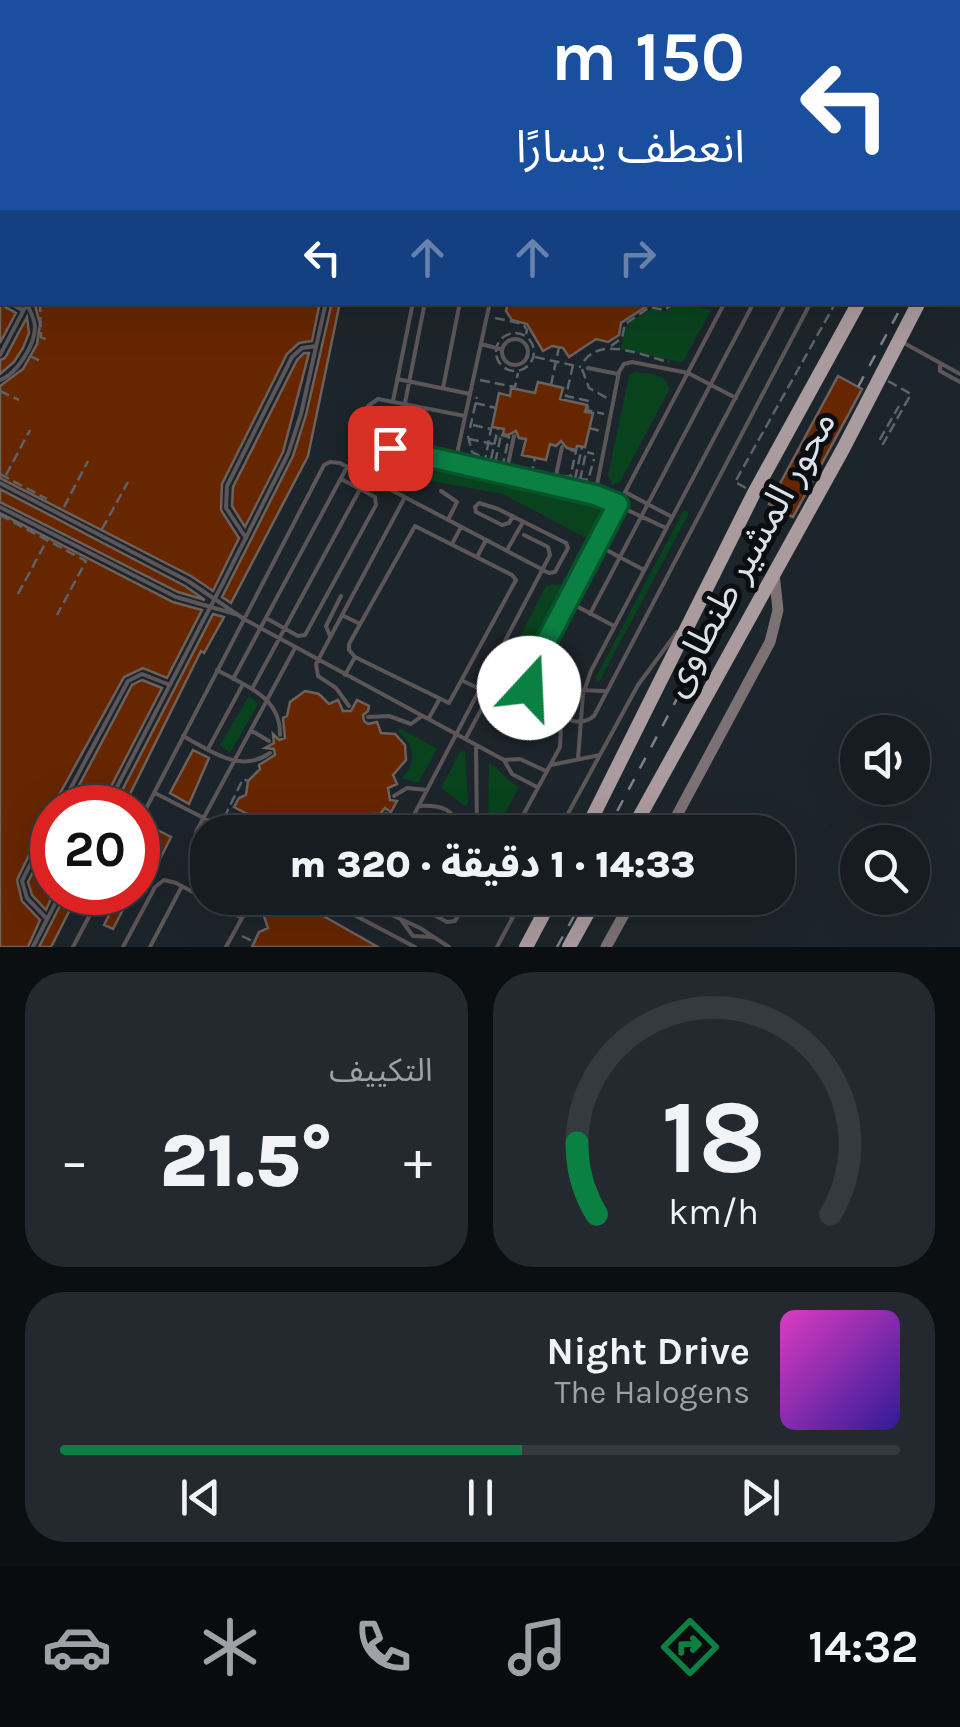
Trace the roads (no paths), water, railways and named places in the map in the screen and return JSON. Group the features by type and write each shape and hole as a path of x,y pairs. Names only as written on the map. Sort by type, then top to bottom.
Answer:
{"highway":[{"name":"محور المشير طنطاوى","path":"594,815 754,493 857,305"},
{"name":"محور المشير طنطاوى","path":"640,815 918,305"},
{"path":"526,947 543,915"},
{"path":"569,947 587,915"}],"street":[{"path":"677,815 770,642 778,610 774,573"},
{"path":"613,944 626,915"}],"lane":[{"path":"14,305 23,310"},
{"path":"0,355 26,305"},
{"path":"0,380 14,372 34,336 35,323 28,305"},
{"path":"118,785 288,454 325,305"},
{"path":"393,400 412,305"},
{"path":"404,403 424,305"},
{"path":"442,388 459,305"},
{"path":"455,463 489,305"},
{"path":"580,724 536,700 529,688 532,669 688,373 720,305"},
{"path":"590,614 752,305"},
{"path":"578,759 584,690 784,305"},
{"path":"580,724 592,718 607,691 809,305"},
{"path":"519,339 528,354 521,364 510,364 499,349 508,340 519,339"},
{"path":"900,341 960,374"},
{"path":"481,344 499,349"},
{"path":"246,538 226,508 227,486 295,353 316,346"},
{"path":"595,495 624,364 632,362 688,373 736,398"},
{"path":"940,363 940,371 960,382"},
{"path":"585,367 619,374"},
{"path":"398,378 470,394"},
{"path":"465,416 380,398 372,402 363,427 371,442 595,495 666,528"},
{"path":"506,474 514,436"},
{"path":"382,485 390,448"},
{"path":"554,486 564,448"},
{"path":"158,785 322,467 333,462 347,467 543,569 556,572 568,546 512,516 484,504 474,507 476,512 502,525 509,523 512,516"},
{"path":"233,679 347,467"},
{"path":"252,690 366,477"},
{"path":"266,618 300,637 306,633 376,505 376,498 341,479"},
{"path":"0,482 198,587 244,620 504,760 520,759 546,771"},
{"path":"441,491 457,501 448,520"},
{"path":"625,492 672,517"},
{"path":"349,706 336,688 318,676 318,661 405,497"},
{"path":"0,506 176,597 235,614"},
{"path":"507,550 522,522"},
{"path":"419,526 477,557 514,576 516,582 451,702 439,700 355,657 349,647 412,528 419,526"},
{"path":"452,544 461,526"},
{"path":"414,815 550,555 550,548 524,535"},
{"path":"477,557 486,540"},
{"path":"597,545 644,570"},
{"path":"331,636 326,626 340,596"},
{"path":"568,601 614,626"},
{"path":"342,615 360,624"},
{"path":"567,815 647,670 692,618"},
{"path":"205,815 295,648"},
{"path":"345,675 355,657"},
{"path":"217,670 268,698 279,720 280,735"},
{"path":"72,785 130,678 146,674 170,685"},
{"path":"463,680 480,689"},
{"path":"466,739 496,680"},
{"path":"208,749 243,684"},
{"path":"529,688 607,691"},
{"path":"523,815 560,745 563,689"},
{"path":"429,720 439,700"},
{"path":"368,717 390,716 411,724 422,716"},
{"path":"250,730 269,741"},
{"path":"184,736 233,762 258,760 270,753"},
{"path":"476,745 477,815"},
{"path":"550,765 600,755"},
{"path":"504,760 512,774 538,788"},
{"path":"394,796 412,787 427,790"},
{"path":"160,795 197,815"},
{"path":"419,806 434,805 452,815"},
{"path":"30,865 22,880 30,901"},
{"path":"122,947 157,884 168,880 242,918"},
{"path":"150,947 182,886"},
{"path":"443,901 457,907 460,914 450,922 428,912 443,901"},
{"path":"44,915 48,919"},
{"path":"33,947 50,915"},
{"path":"73,947 90,915"},
{"path":"226,947 244,915"},
{"path":"354,915 415,947"},
{"path":"388,915 449,947"},
{"path":"497,947 514,915"},
{"path":"402,921 414,936 433,937"}],"railway":[{"path":"858,387 902,305"},
{"path":"615,815 778,509"},
{"path":"557,947 575,915"}]}
